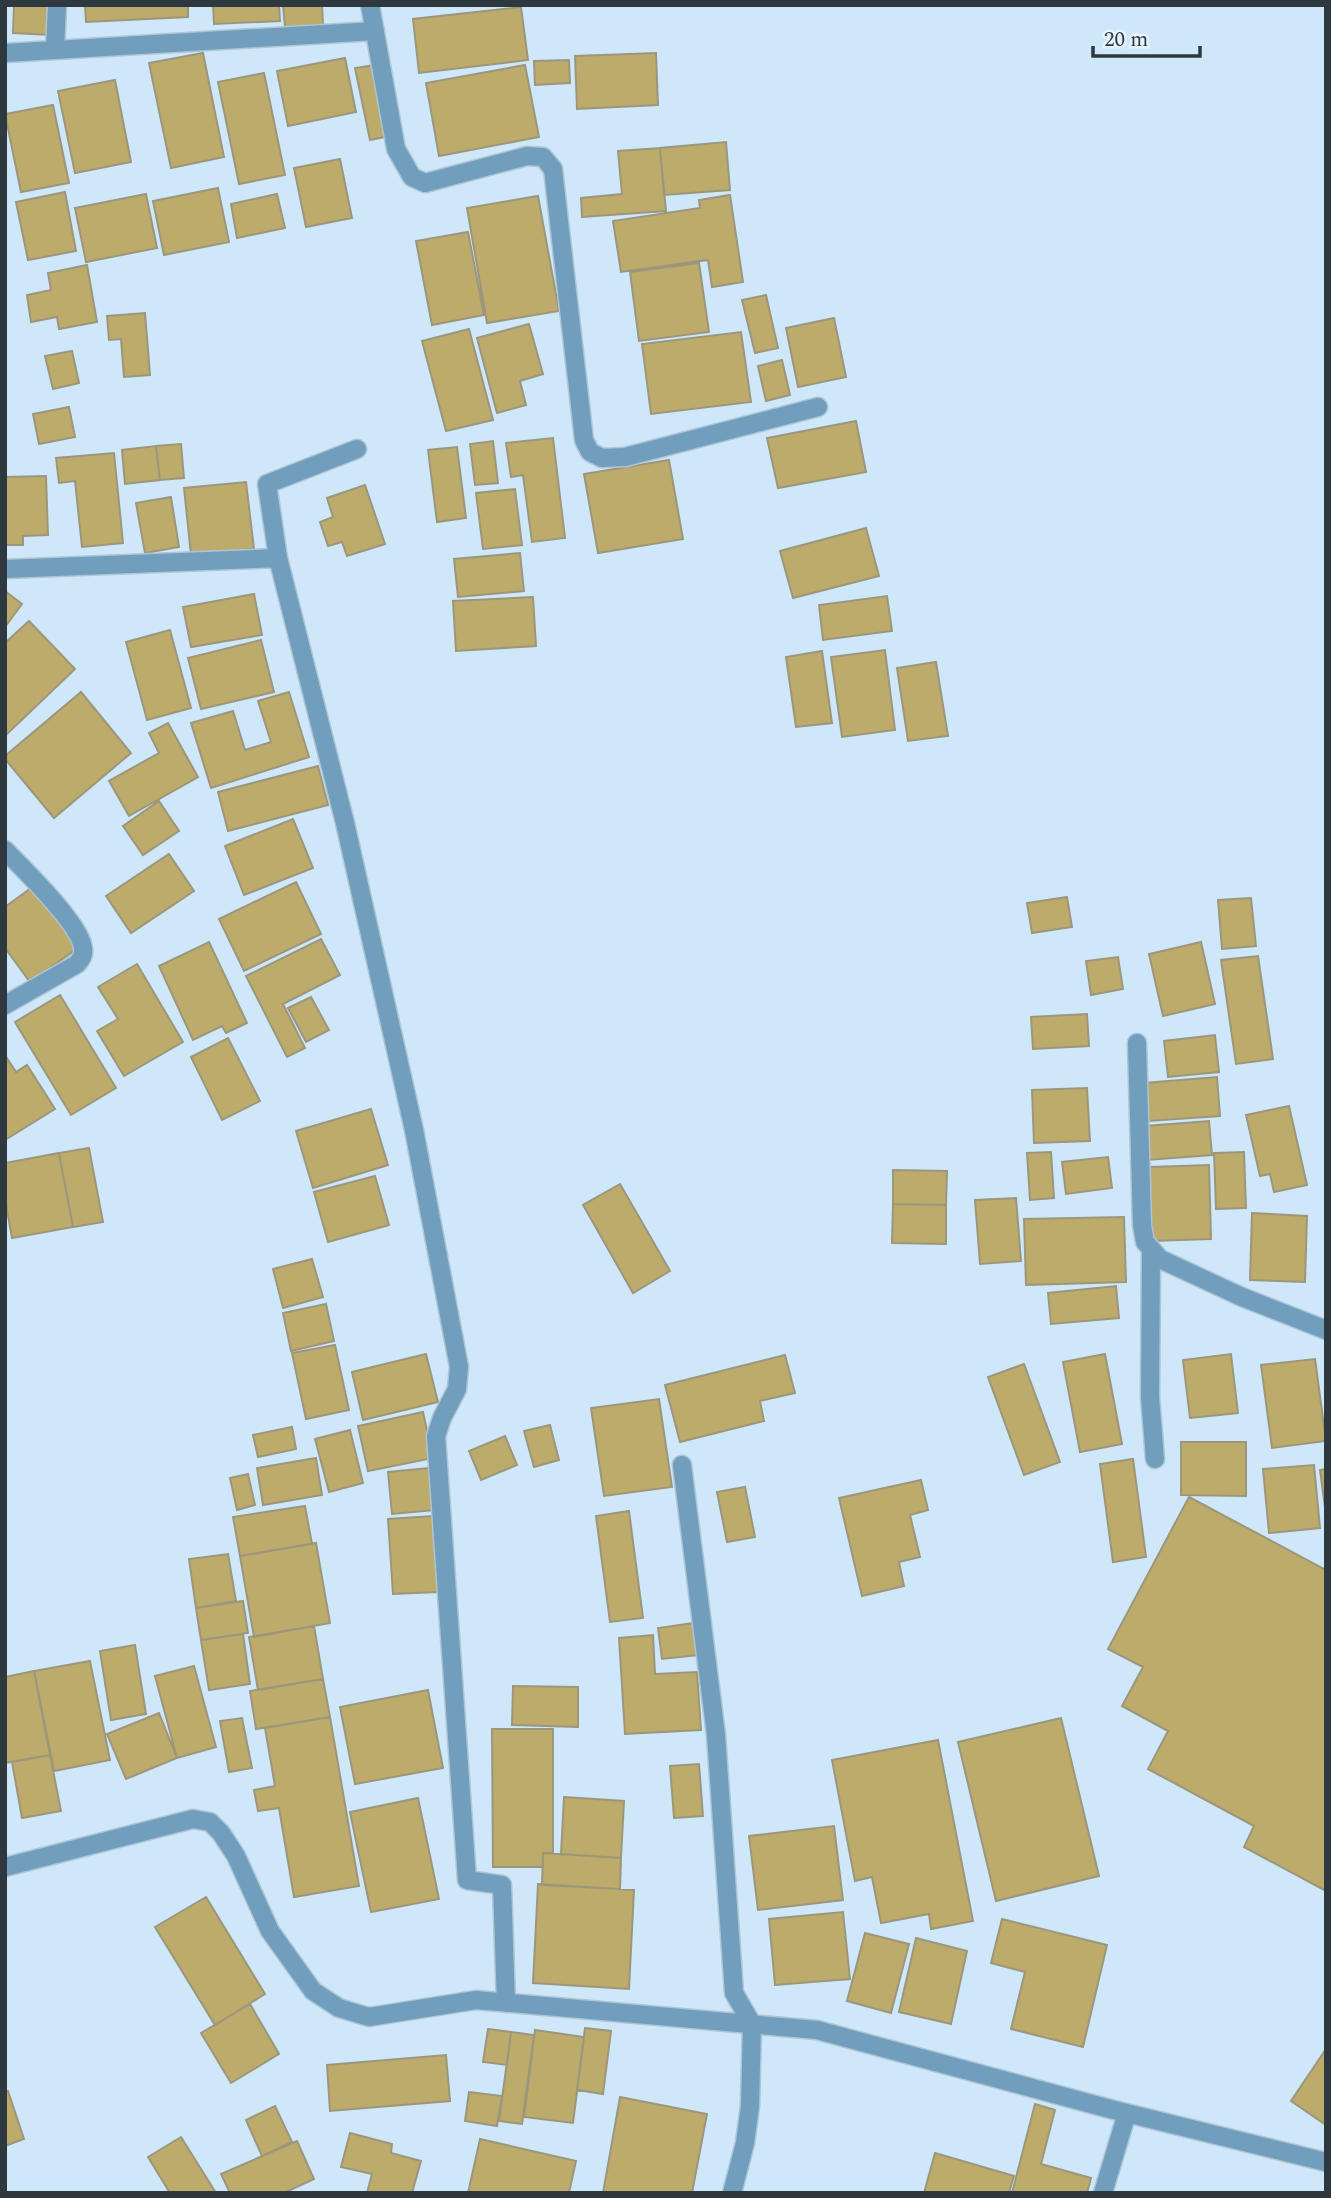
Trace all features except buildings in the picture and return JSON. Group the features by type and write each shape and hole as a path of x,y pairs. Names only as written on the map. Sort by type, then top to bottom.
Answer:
{"street":[{"path":"55,50 57,5"},
{"path":"370,5 396,149 412,177 425,183 527,156 543,157 553,169 584,440 590,452 603,458 625,457 818,407"},
{"path":"5,53 375,31"},
{"path":"357,449 267,485 278,558 345,823 405,1090 458,1367 457,1389 436,1436 467,1880 502,1885 506,2003"},
{"path":"5,569 278,558"},
{"path":"5,850 68,919 84,947 83,956 77,964 5,1005"},
{"path":"1137,1043 1142,1225 1145,1242 1160,1259 1242,1297 1326,1330"},
{"path":"1151,1251 1150,1397 1154,1459"},
{"path":"682,1465 716,1735 734,1993 752,2024 750,2106 745,2143 732,2193"},
{"path":"5,1867 193,1819 210,1822 236,1856 270,1931 313,1991 338,2008 369,2017 476,2000 817,2030 1126,2113 1326,2162"},
{"path":"1103,2193 1126,2113"}]}
